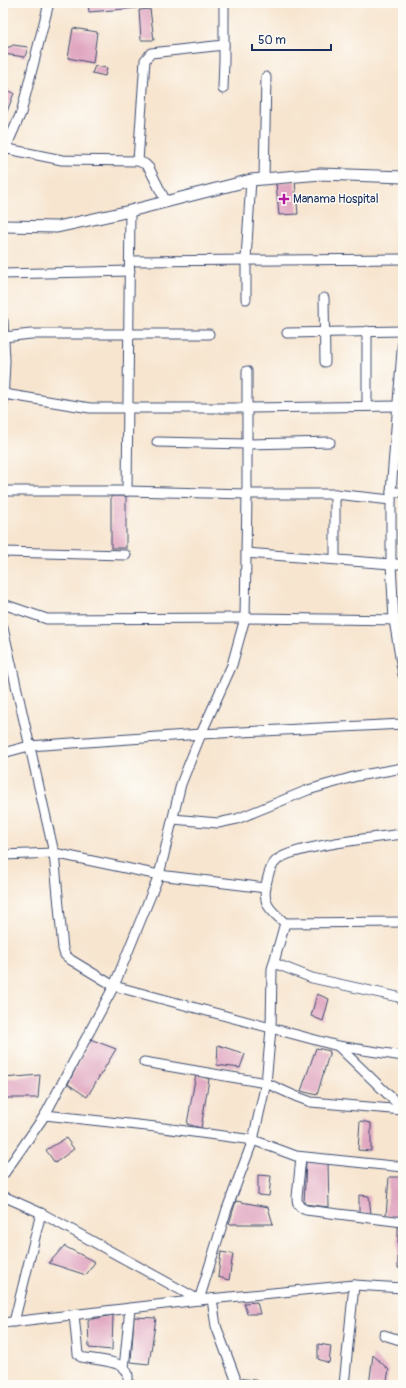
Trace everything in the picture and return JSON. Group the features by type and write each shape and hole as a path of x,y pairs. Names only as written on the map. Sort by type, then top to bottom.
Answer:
{"street":[{"path":"49,3 21,113 4,150 62,160 138,161 145,164 149,168 166,202"},
{"path":"223,89 224,3"},
{"path":"138,161 145,60 151,53 156,52 224,45"},
{"path":"264,179 266,77"},
{"path":"3,226 57,227 130,211 251,180 321,174 403,177"},
{"path":"246,299 246,260 251,180"},
{"path":"127,491 130,211"},
{"path":"130,261 403,259"},
{"path":"3,274 130,271"},
{"path":"324,298 325,362"},
{"path":"3,321 5,361 3,403"},
{"path":"367,331 367,406"},
{"path":"287,333 403,331"},
{"path":"4,337 31,334 210,334"},
{"path":"403,338 390,496 391,564 403,675"},
{"path":"3,1175 45,1115 114,986 159,876 181,784 201,734 232,665 245,618 247,371"},
{"path":"4,394 90,408 398,406"},
{"path":"157,442 247,444 330,442"},
{"path":"3,491 127,491 390,496 403,492"},
{"path":"334,559 335,494"},
{"path":"3,552 126,555"},
{"path":"246,553 403,564"},
{"path":"3,604 47,619 245,618 398,620"},
{"path":"3,628 54,853 63,949 65,955 114,986 338,1046 403,1056"},
{"path":"3,753 29,746 201,734 403,724"},
{"path":"173,819 218,823 237,819 308,790 357,776 403,768"},
{"path":"403,834 340,843 295,852 277,860 268,873 265,897 270,911 285,923 403,922"},
{"path":"3,855 54,853 159,876 266,888"},
{"path":"199,1300 227,1209 253,1140 266,1083 271,1029 272,970 285,923"},
{"path":"274,963 312,978 398,997 403,1000"},
{"path":"338,1046 403,1109"},
{"path":"144,1062 266,1083 311,1102 403,1109"},
{"path":"45,1115 156,1127 253,1140 301,1157 403,1167"},
{"path":"301,1157 297,1197 297,1203 300,1207 306,1210 403,1222"},
{"path":"3,1196 41,1213 199,1300"},
{"path":"14,1322 41,1213"},
{"path":"3,1323 199,1300 354,1285 403,1288"},
{"path":"344,1385 354,1285"},
{"path":"212,1299 216,1326 236,1384 254,1385"},
{"path":"124,1368 130,1308"},
{"path":"74,1315 77,1351 81,1357 118,1364 127,1372 127,1385"},
{"path":"384,1336 403,1341"}],"building":[{"path":"88,3 137,3 137,8 89,12"},
{"path":"150,9 154,40 141,40 139,10"},
{"path":"73,28 97,32 93,63 68,58"},
{"path":"13,45 28,47 25,57 3,54 3,47 10,47"},
{"path":"95,66 107,68 105,76 92,73"},
{"path":"4,89 14,93 5,117 3,117 3,103 8,97 3,94"},
{"path":"295,181 298,214 279,215 276,183"},
{"path":"111,496 126,496 126,548 111,548"},
{"path":"317,994 329,999 323,1021 311,1016"},
{"path":"90,1039 116,1049 87,1097 68,1084"},
{"path":"218,1045 245,1054 240,1068 217,1065"},
{"path":"316,1048 330,1051 317,1095 301,1091"},
{"path":"196,1074 209,1079 201,1128 187,1124"},
{"path":"40,1075 38,1098 3,1098 3,1078"},
{"path":"360,1121 371,1123 371,1151 358,1150"},
{"path":"66,1138 74,1149 55,1163 46,1150"},
{"path":"306,1161 328,1162 329,1207 304,1204"},
{"path":"258,1175 271,1176 269,1196 258,1195"},
{"path":"389,1177 403,1177 403,1218 386,1216"},
{"path":"359,1195 369,1196 371,1214 359,1212"},
{"path":"236,1201 268,1207 273,1224 229,1224"},
{"path":"398,1225 403,1226 403,1269 398,1268"},
{"path":"64,1246 95,1262 86,1275 49,1263"},
{"path":"221,1252 233,1254 229,1280 218,1277"},
{"path":"257,1302 260,1314 247,1314 244,1303"},
{"path":"113,1315 112,1350 89,1348 88,1320"},
{"path":"134,1317 156,1318 149,1364 131,1362"},
{"path":"318,1344 331,1346 329,1363 318,1359"},
{"path":"373,1355 389,1370 386,1385 369,1385"}],"place":[{"name":"Manama Hospital","path":"284,199"}]}
